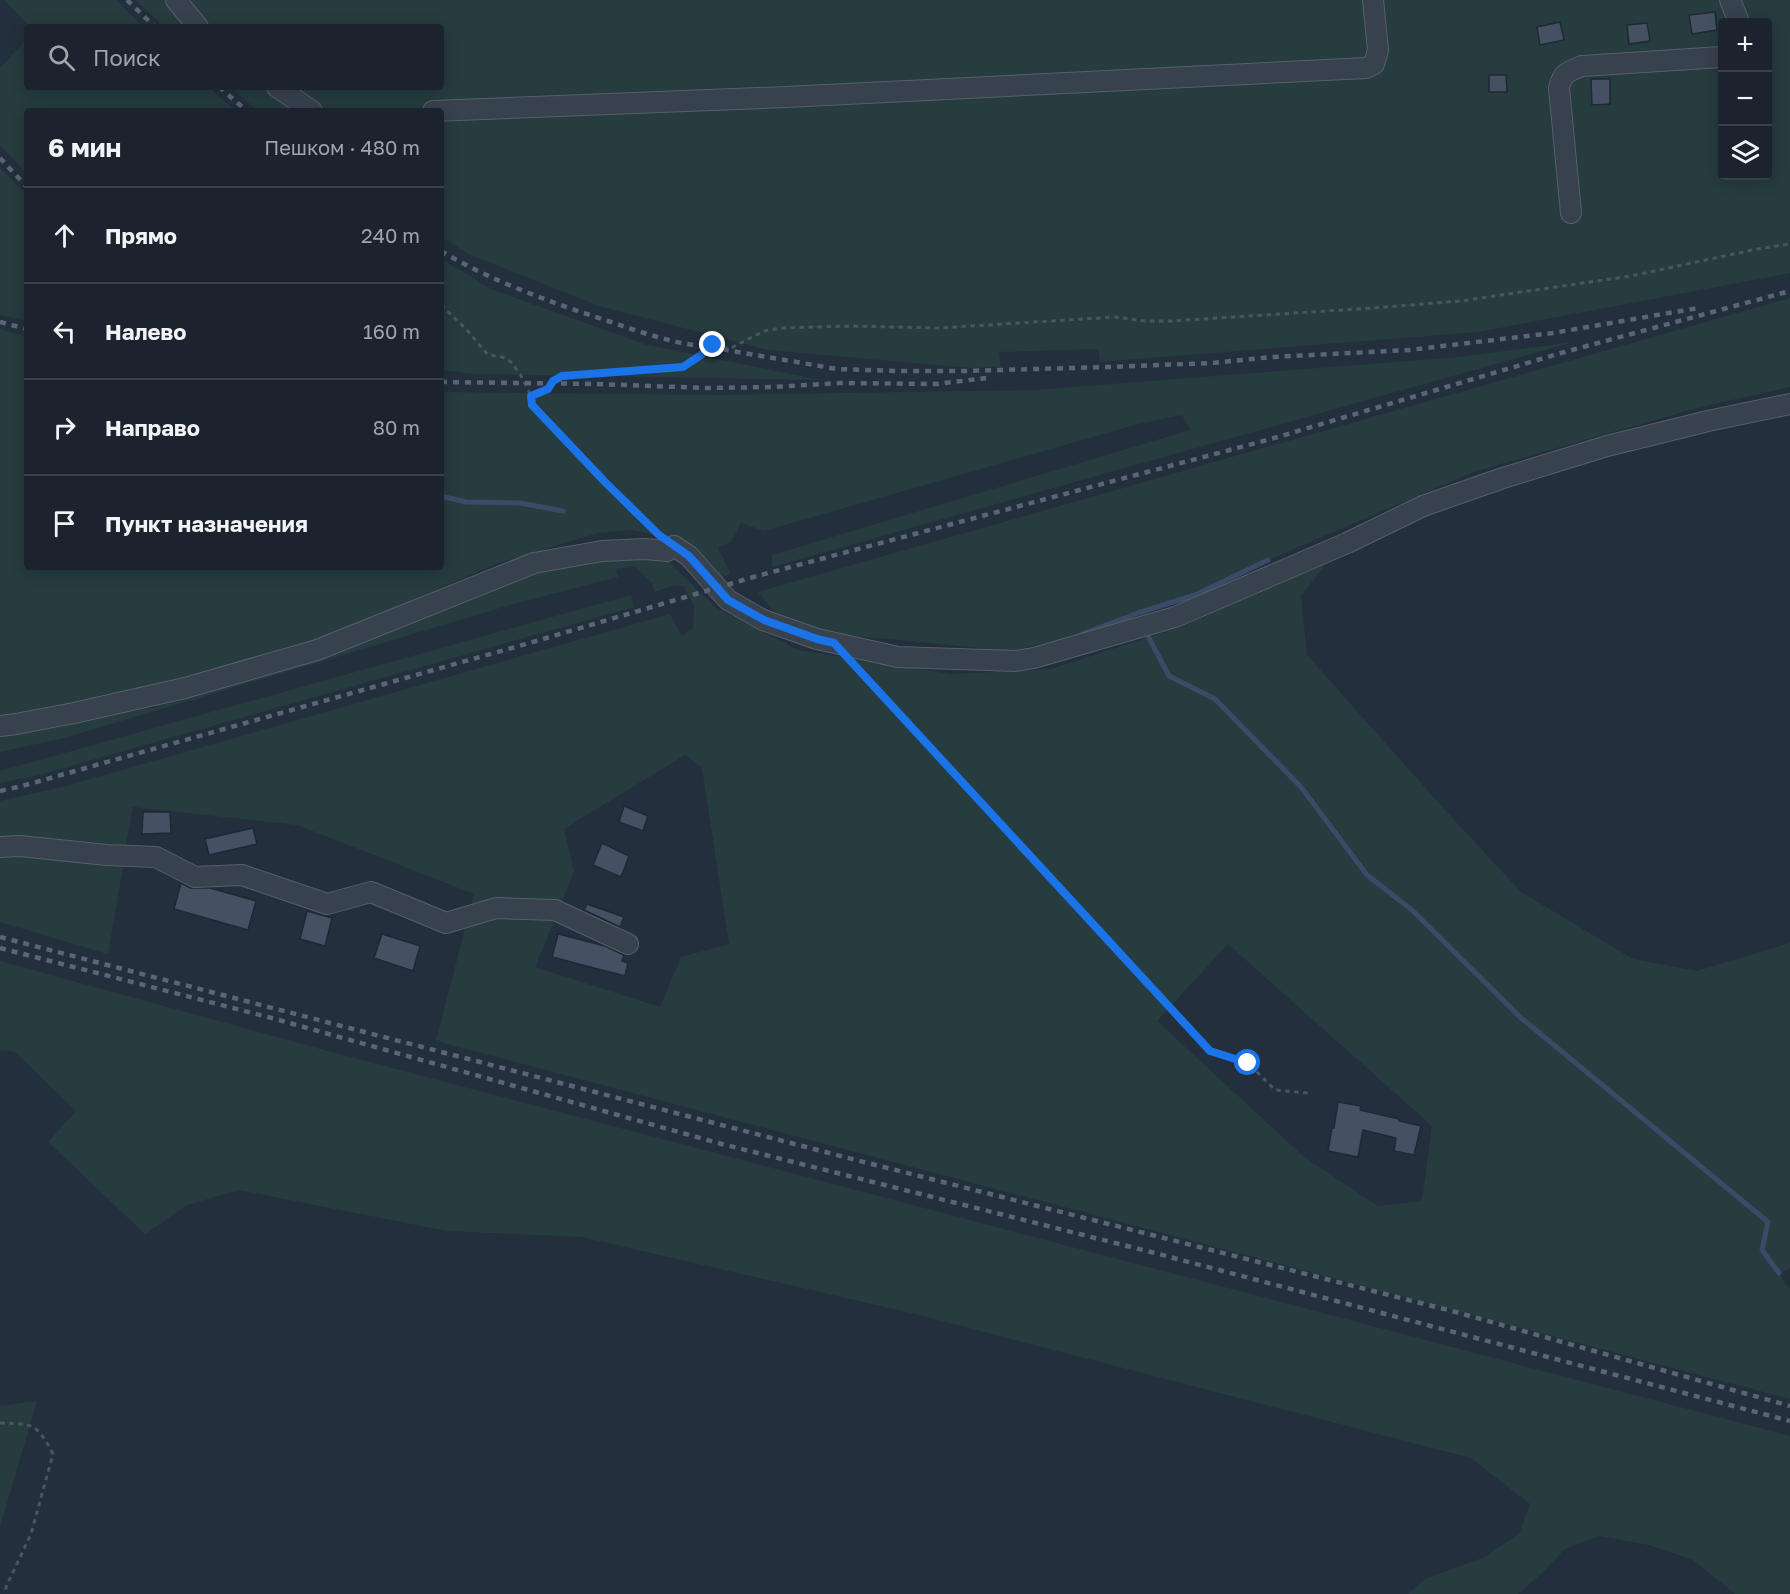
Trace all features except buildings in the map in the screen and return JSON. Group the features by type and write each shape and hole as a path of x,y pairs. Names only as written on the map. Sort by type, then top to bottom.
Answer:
{"street":[{"path":"176,0 196,24"},
{"path":"444,111 786,97 1366,68 1374,64 1378,50 1373,0"},
{"path":"1730,0 1737,18"},
{"path":"1571,213 1558,88 1561,79 1569,71 1582,66 1718,57"},
{"path":"281,90 308,108"},
{"path":"0,726 74,713 185,688 317,650 534,563 602,551 667,550 674,546 689,556 728,600 764,620 817,639 898,657 1016,661 1034,658 1175,617 1347,543 1423,506 1503,478 1607,446 1790,404"},
{"path":"0,847 20,846 107,855 156,857 195,877 242,875 327,904 371,892 447,922 495,908 555,910 628,944"}],"path":[{"path":"531,396 548,389 553,381 562,376 683,367 713,345 731,348 764,331 781,328 850,326 939,328 1115,317 1144,321 1172,321 1460,301 1631,276 1790,244"},
{"path":"444,308 488,355 502,357 510,362 520,374 531,396 532,405 632,508 674,546"},
{"path":"834,643 1210,1051 1248,1063 1275,1090 1308,1093"},
{"path":"0,1423 28,1424 44,1436 53,1454 31,1534 6,1587 5,1594"}],"green space":[{"path":"4,0 116,0 141,24 27,24"},
{"path":"136,0 1790,0 1790,273 1478,332 1100,362 1098,349 999,352 1001,367 970,368 768,350 599,306 471,255 444,239 444,108 254,108 234,90 444,90 444,24 161,24"},
{"path":"24,42 24,90 212,90 232,108 24,108 24,170 0,146 0,68"},
{"path":"0,168 24,192 24,320 0,315"},
{"path":"444,261 493,290 647,345 821,380 476,374 444,370"},
{"path":"1790,298 1790,387 1701,407 1476,471 1268,560 1195,595 1138,613 1081,635 1010,651 835,634 773,611 758,592"},
{"path":"0,329 24,336 24,570 444,570 444,392 720,395 1035,390 1459,357 1574,342 772,567 772,555 1190,430 1182,415 1138,424 764,531 741,523 731,542 718,548 731,574 719,578 691,545 675,539 632,530 598,533 496,564 303,647 195,678 0,719"},
{"path":"1332,556 1301,596 1307,655 1521,892 1633,959 1697,971 1790,943 1790,1268 1779,1273 1790,1288 1790,1399 436,1041 474,894 297,825 133,807 126,845 28,836 0,837 0,801 62,787 670,614 682,636 693,628 694,605 683,586 672,586 655,592 652,583 634,566 616,569 618,577 517,603 64,738 0,752 0,735 152,708 329,656 518,578 605,557 667,560 715,607 798,650 951,674 1051,669 1183,626","holes":["685,755 702,768 729,944 681,957 660,1007 535,967 574,872 564,829","1228,944 1432,1126 1422,1201 1378,1206 1303,1156 1157,1021"]},
{"path":"631,595 634,607 39,775 0,783 0,771"},
{"path":"0,857 124,861 108,954 0,922"},
{"path":"0,961 328,1051 1790,1436 1790,1594 1735,1594 1693,1560 1649,1545 1599,1536 1565,1549 1518,1594 1408,1594 1425,1579 1482,1558 1519,1534 1530,1504 1471,1458 915,1314 582,1237 447,1231 239,1190 187,1205 145,1234 48,1142 76,1111 15,1052 0,1050"},
{"path":"37,1401 0,1527 0,1406"}],"waterway":[{"path":"444,497 466,502 520,503 563,511"},
{"path":"1082,634 1195,595 1268,560"},
{"path":"1148,636 1169,676 1215,699 1301,787 1367,875 1412,910 1520,1017 1768,1222 1762,1250 1779,1273"}],"railway":[{"path":"127,0 152,24"},
{"path":"222,90 244,108"},
{"path":"0,158 24,184"},
{"path":"444,253 524,291 647,334 671,341 837,369 963,371 1109,367 1212,363 1272,357 1409,350 1553,333 1698,308"},
{"path":"0,791 526,644 757,576 1271,439 1561,353 1790,291"},
{"path":"0,322 24,328"},
{"path":"444,382 706,388 840,383 937,384 986,378"},
{"path":"0,937 856,1160 1452,1311 1790,1406"},
{"path":"0,948 268,1017 718,1143 1151,1252 1790,1421"}],"route":[{"path":"713,345 683,367 562,376 553,381 548,389 531,396 530,401 605,482 659,535 689,556 728,600 764,620 834,643 1210,1051 1248,1063"}]}
